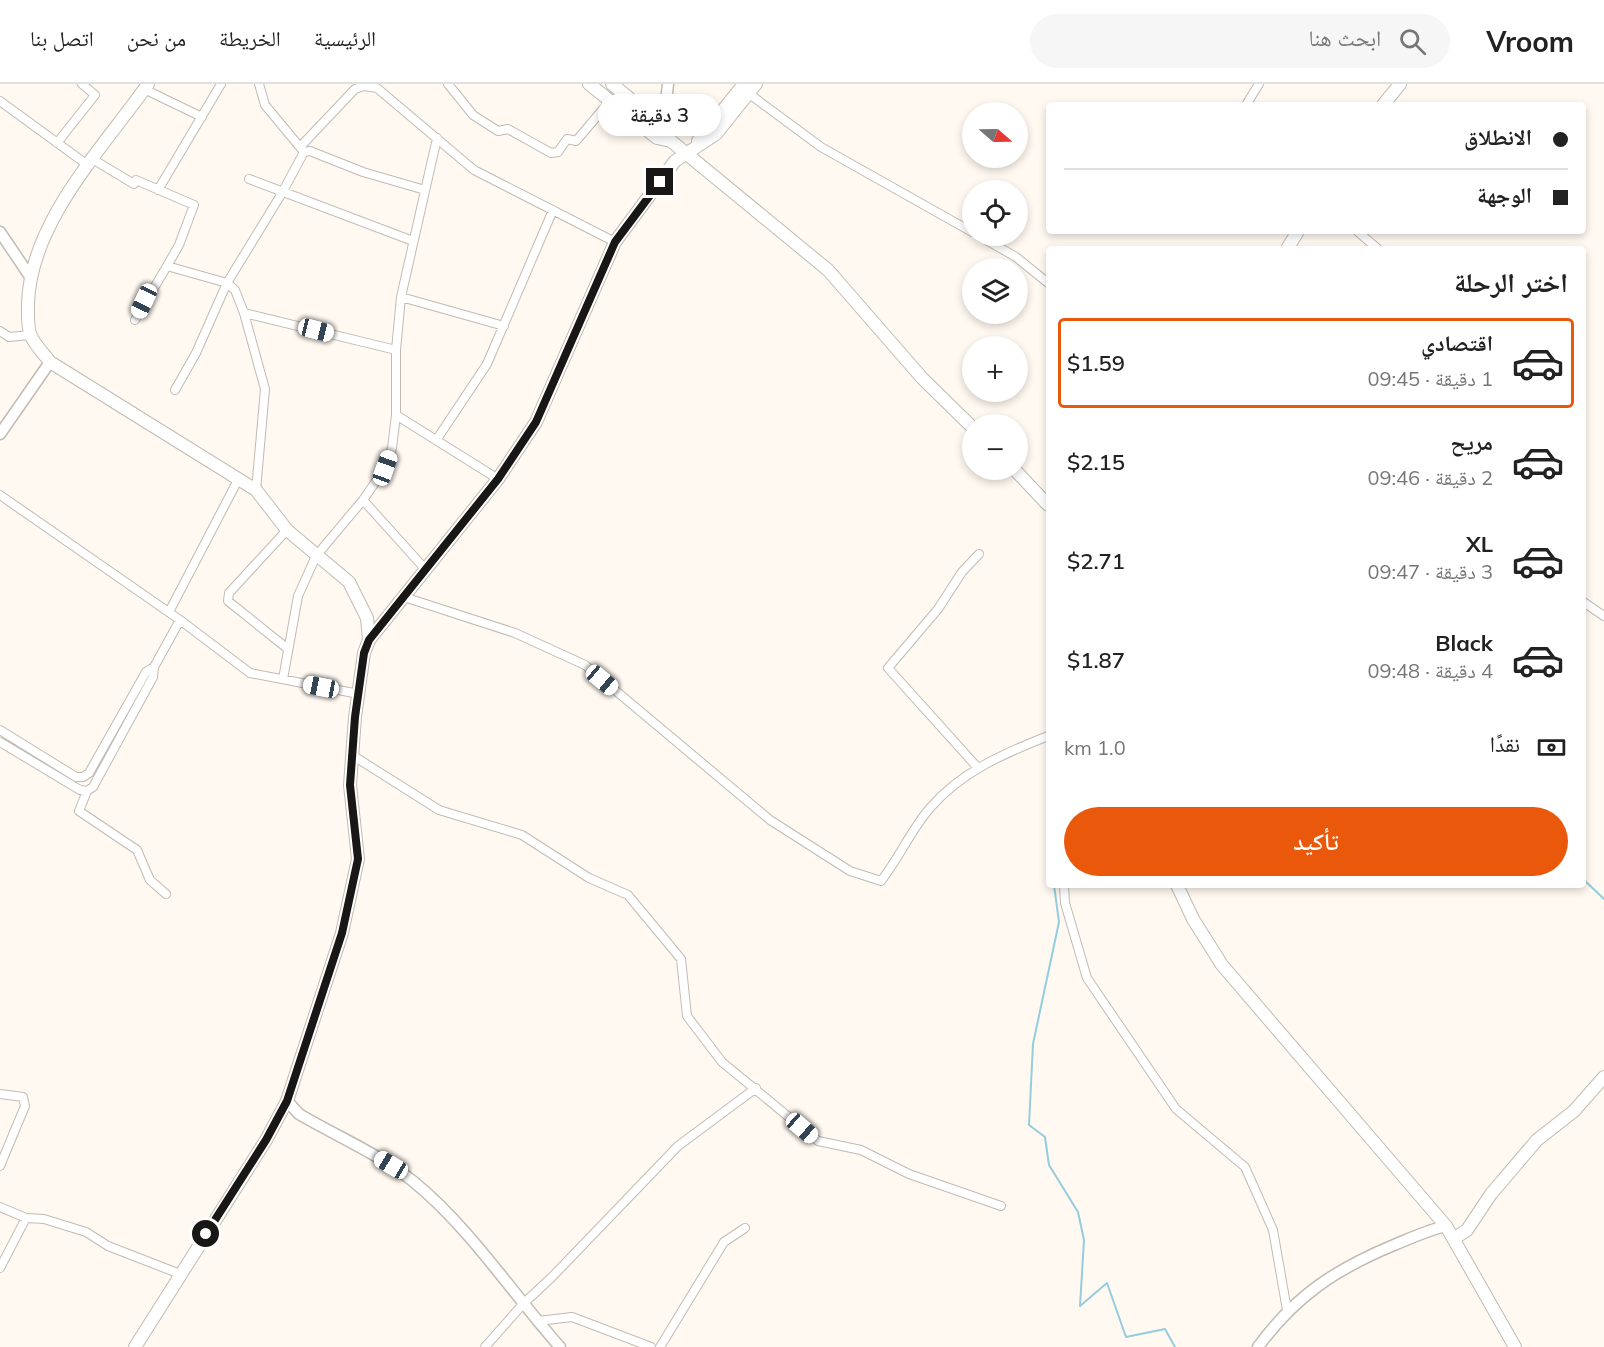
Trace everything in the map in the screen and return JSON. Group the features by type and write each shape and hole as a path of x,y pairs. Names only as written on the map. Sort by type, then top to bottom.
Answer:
{"main road":[{"path":"589,84 657,138 671,141 688,153 828,270 922,378 962,417"},
{"path":"612,84 663,126 671,141"},
{"path":"1385,102 1400,84"},
{"path":"146,86 56,214 41,241 31,278 28,318 30,335 50,362 256,490 287,530 349,582 367,618 369,640"},
{"path":"135,1347 266,1140 287,1101 342,933 358,859 350,785 364,653 369,640 498,479 536,422 615,242 675,161 716,134 749,87"},
{"path":"1024,480 1046,503"},
{"path":"1178,888 1193,919 1222,965 1455,1238 1515,1347"},
{"path":"1455,1238 1467,1230 1491,1194 1537,1140 1574,1111 1604,1077"}],"street":[{"path":"57,143 95,95 82,84"},
{"path":"158,190 221,84"},
{"path":"259,84 265,105 302,150 363,172 425,190"},
{"path":"448,84 473,115 498,131 508,129 551,153 558,152 567,139 576,141 610,101"},
{"path":"663,126 668,84"},
{"path":"1248,102 1259,84"},
{"path":"175,390 196,352 227,283 282,193 302,150 355,90 363,85 377,88 474,170 615,242"},
{"path":"146,86 202,117"},
{"path":"749,87 821,147 962,226"},
{"path":"0,101 57,143 91,163 134,184 136,180 194,205 179,245 144,301 135,320"},
{"path":"283,679 298,596 316,556 363,500 385,468 392,448 396,416 396,350 400,297 437,138"},
{"path":"249,179 413,241"},
{"path":"437,439 486,364 553,210"},
{"path":"0,232 31,278"},
{"path":"1360,234 1374,246"},
{"path":"998,246 1016,256 1046,281"},
{"path":"167,266 227,283 235,290 266,389 256,490"},
{"path":"400,297 504,326"},
{"path":"244,313 396,350"},
{"path":"0,331 9,337 30,335"},
{"path":"0,434 50,362"},
{"path":"396,416 437,439 498,479"},
{"path":"169,612 239,478"},
{"path":"0,495 169,612 250,673 359,694"},
{"path":"363,500 426,570"},
{"path":"287,530 229,593 228,601 288,649"},
{"path":"978,768 888,668 938,609 962,572 979,554"},
{"path":"404,597 515,633 585,665 770,820 850,871 880,881 899,859 930,808 965,776 1002,754 1046,737"},
{"path":"1586,604 1604,616"},
{"path":"0,742 80,790 93,787 153,677 154,667 180,620"},
{"path":"0,730 76,777 83,777 89,773 146,672 154,667"},
{"path":"352,755 439,810 522,835 589,878 628,895 681,959 687,1016 722,1062 818,1141 861,1150 909,1174 1001,1206"},
{"path":"87,790 80,811 137,850 150,879 166,894"},
{"path":"1064,888 1065,903 1087,978 1176,1109 1245,1167 1273,1230 1287,1310"},
{"path":"485,1347 522,1304 552,1278 678,1146 756,1088"},
{"path":"0,1094 23,1097 25,1106 0,1166"},
{"path":"287,1101 299,1114 391,1165 416,1184 460,1228 560,1347"},
{"path":"0,1207 26,1218 44,1219 86,1232 108,1246 180,1274"},
{"path":"0,1268 26,1218"},
{"path":"1258,1347 1287,1310 1336,1273 1394,1245 1446,1226"},
{"path":"660,1347 724,1242 745,1228"},
{"path":"537,1321 572,1317 651,1347"}],"waterway":[{"path":"1586,882 1604,899"},
{"path":"1054,888 1059,922 1033,1044 1029,1125 1045,1137 1049,1165 1078,1212 1084,1240 1080,1306 1107,1283 1126,1337 1165,1329 1175,1347"}],"route":[{"path":"206,1234 266,1140 287,1101 342,933 358,859 350,785 355,717 364,653 369,640 498,479 536,422 615,242 660,182"}]}
